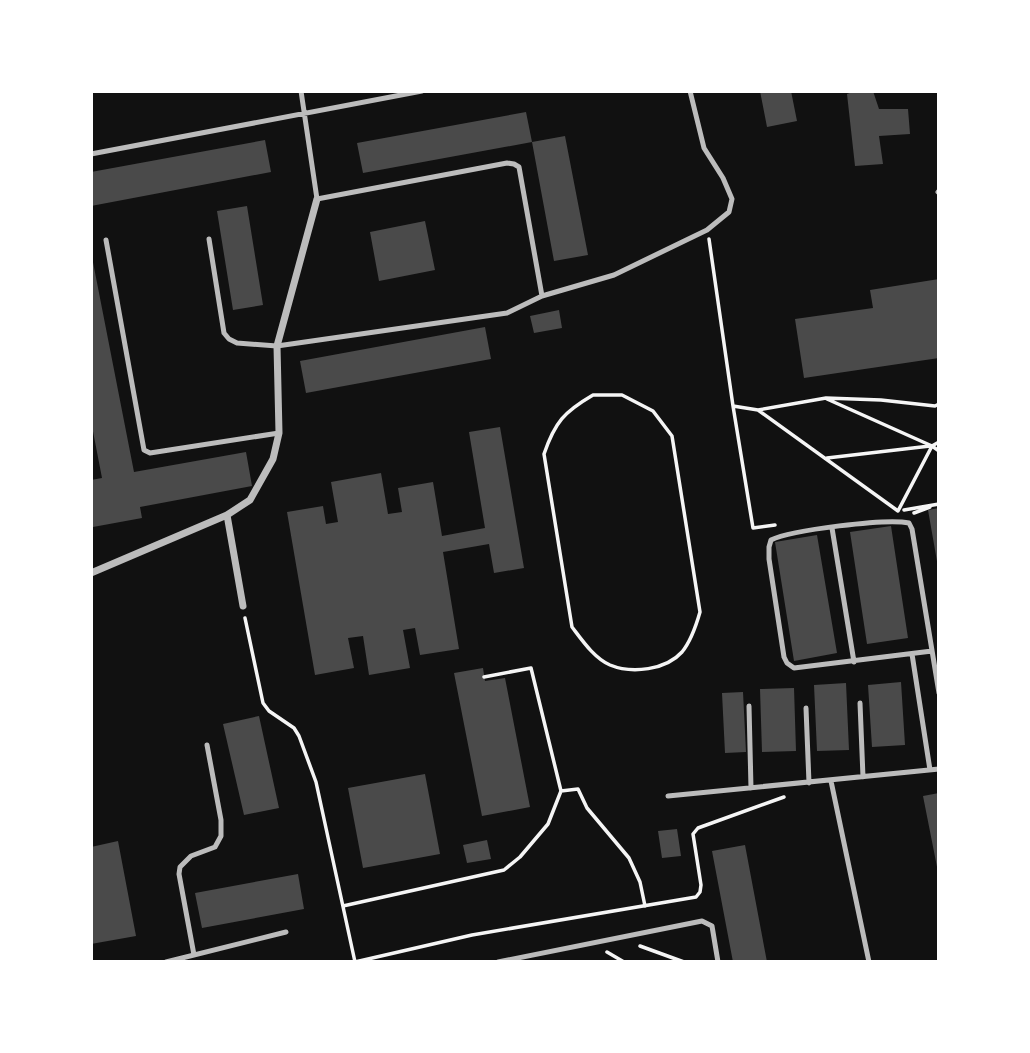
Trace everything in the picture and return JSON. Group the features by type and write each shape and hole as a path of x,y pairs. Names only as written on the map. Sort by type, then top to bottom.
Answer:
{"street":[{"path":"91,573 227,515 250,500 273,459 279,433 277,346 317,199"},
{"path":"227,515 243,606"}],"lane":[{"path":"301,91 317,199 514,163 522,174 542,296"},
{"path":"91,154 422,91"},
{"path":"209,239 224,333 237,342 277,346 507,313 542,296 614,275 707,230 729,212 732,199 723,178 704,148 690,91"},
{"path":"106,240 144,450 150,453 279,433"},
{"path":"932,651 794,668 784,657 768,547 771,540 779,536 896,520 909,523 912,529 939,693"},
{"path":"832,528 854,662"},
{"path":"912,654 930,770"},
{"path":"860,704 863,777"},
{"path":"749,706 751,788"},
{"path":"806,708 808,783"},
{"path":"194,955 180,867 191,856 215,847 221,828 206,745"},
{"path":"668,796 939,769"},
{"path":"831,781 869,962"},
{"path":"498,962 702,921 712,926 718,962"},
{"path":"166,962 286,932"}],"path":[{"path":"707,230 753,528 779,525"},
{"path":"593,395 622,395 653,411 672,436 700,612 694,632 681,653 657,668 633,669 610,665 588,648 572,627 544,454 551,433 569,409 593,395"},
{"path":"733,406 758,410 825,398 938,406"},
{"path":"825,398 939,451"},
{"path":"758,410 898,511"},
{"path":"825,458 932,446 939,442"},
{"path":"898,511 932,446"},
{"path":"885,513 939,504"},
{"path":"243,606 263,704 294,728 316,782 355,962 472,935 696,897 700,892 693,834 698,828 794,793"},
{"path":"343,906 504,870 520,857 548,824 561,791 531,668 484,677"},
{"path":"561,791 578,789 587,808 629,858 640,883 645,907"},
{"path":"638,946 684,962"}],"building":[{"path":"760,91 791,91 797,121 767,127"},
{"path":"873,91 879,109 908,109 910,134 879,136 883,164 855,166 847,94"},
{"path":"526,112 532,142 363,173 357,143"},
{"path":"565,136 588,255 554,261 532,142"},
{"path":"265,140 271,172 91,206 91,172"},
{"path":"247,206 263,305 233,310 217,211"},
{"path":"425,221 435,270 379,281 370,232"},
{"path":"91,252 134,472 246,452 252,486 140,507 142,518 93,527 91,480 102,478 91,421"},
{"path":"939,279 939,358 804,378 795,319 873,308 870,290"},
{"path":"559,310 562,328 534,333 530,316"},
{"path":"485,327 491,359 306,393 300,361"},
{"path":"500,427 524,568 494,573 489,544 443,552 459,649 420,655 415,628 403,630 410,668 369,675 363,636 348,638 354,668 315,675 287,512 323,506 326,524 338,522 331,482 381,473 388,514 402,512 398,488 433,482 442,536 485,528 469,432"},
{"path":"939,508 939,567 938,567 928,510"},
{"path":"891,526 908,638 867,644 850,532"},
{"path":"817,535 837,653 794,661 775,542"},
{"path":"483,668 485,681 505,678 530,807 482,816 454,673"},
{"path":"901,682 905,745 872,747 868,685"},
{"path":"846,683 849,750 817,751 814,685"},
{"path":"794,688 796,751 762,752 760,689"},
{"path":"743,692 746,752 725,753 722,693"},
{"path":"259,716 279,808 244,815 223,724"},
{"path":"425,774 440,854 363,868 348,788"},
{"path":"939,793 939,871 938,872 923,796"},
{"path":"677,829 681,856 662,858 658,831"},
{"path":"487,840 491,859 467,863 463,845"},
{"path":"118,841 136,936 91,944 91,847"},
{"path":"745,845 767,962 733,962 712,851"},
{"path":"298,874 304,909 202,928 195,893"}]}
